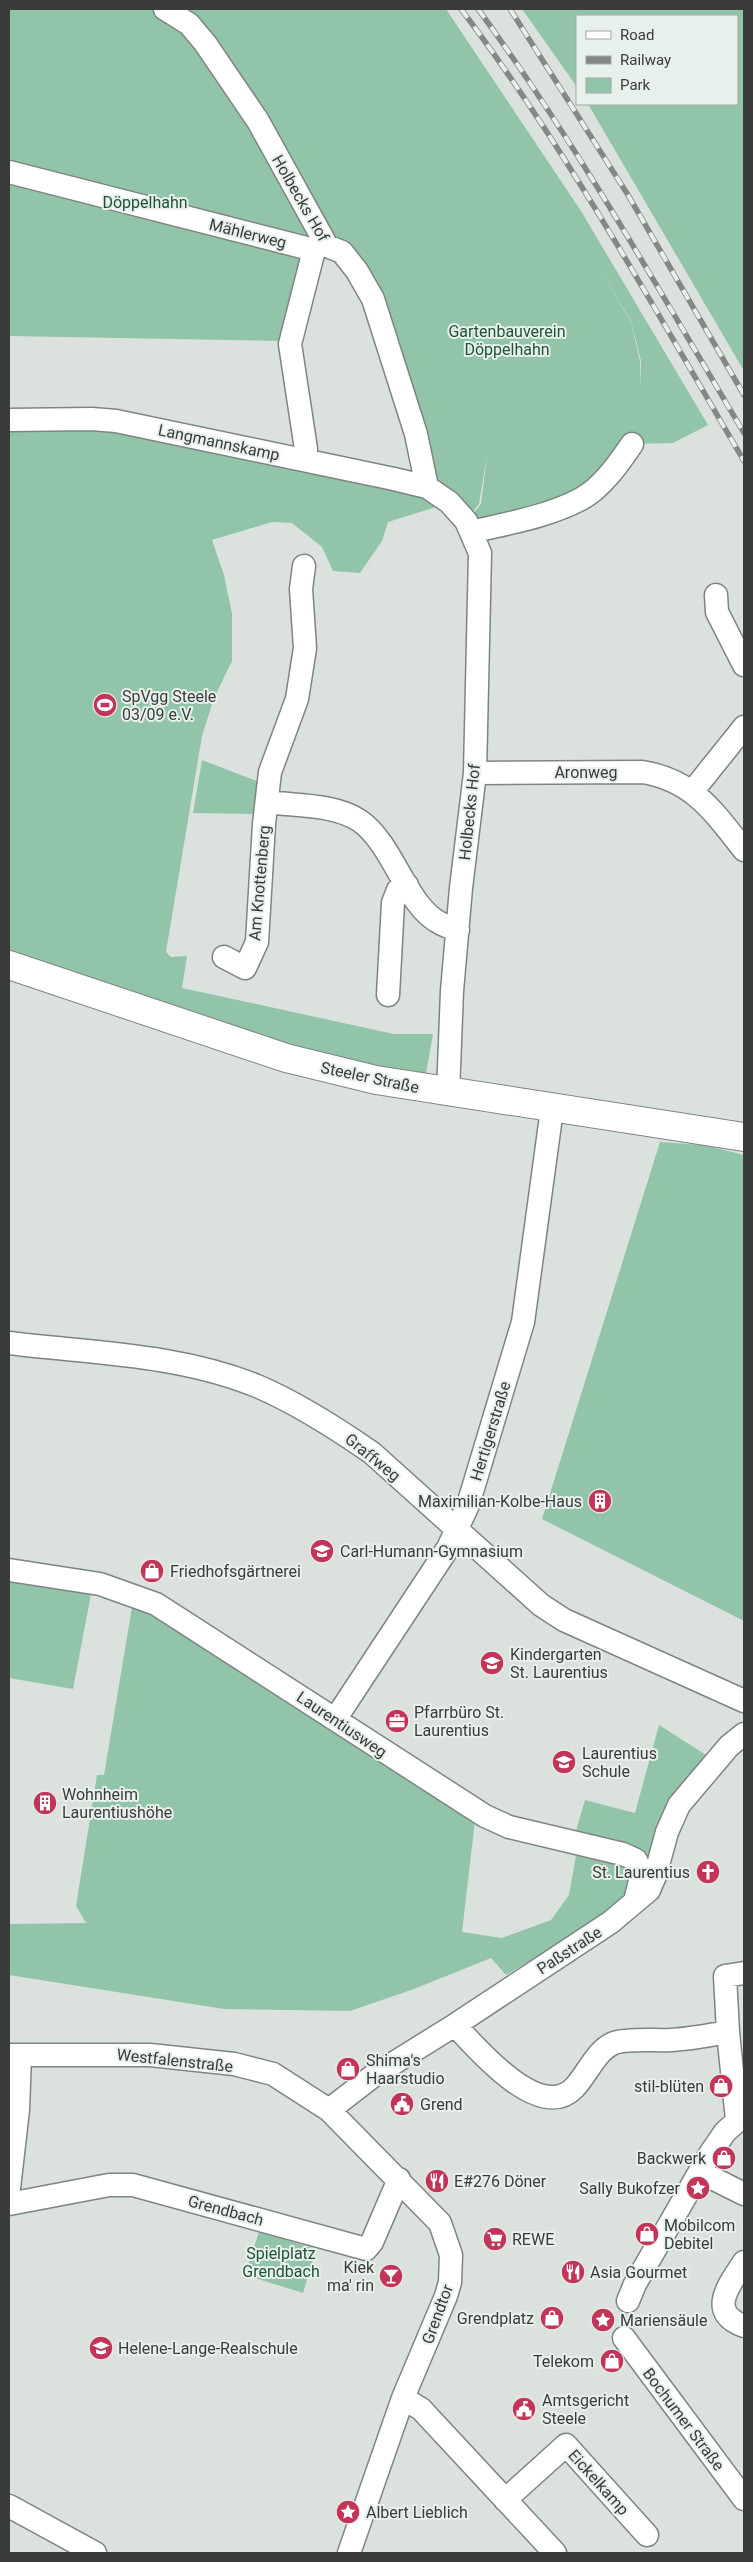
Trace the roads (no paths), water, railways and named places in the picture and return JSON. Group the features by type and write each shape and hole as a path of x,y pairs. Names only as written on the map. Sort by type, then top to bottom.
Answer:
{"main road":[{"name":"Steeler Straße","path":"9,965 286,1058 376,1080 448,1093 744,1137"}],"street":[{"name":"Holbecks Hof","path":"164,9 189,24 206,42 258,121 320,248 342,252 357,271 373,299 416,434 427,487 449,502 466,521 480,554 475,773 458,930 448,1093"},
{"name":"Mählerweg","path":"9,172 320,248"},
{"path":"304,460 306,449 290,344 320,248"},
{"name":"Langmannskamp","path":"9,420 92,419 116,421 427,487"},
{"path":"471,532 542,515 582,499 616,468 632,444"},
{"name":"Am Knottenberg","path":"224,957 245,968 257,942 266,802 270,772 297,699 305,648 301,589 304,566"},
{"path":"716,595 717,612 744,665"},
{"path":"692,792 744,726"},
{"name":"Aronweg","path":"475,773 642,772 667,778 692,792 711,810 744,850"},
{"name":"Am Knottenberg","path":"266,802 333,810 359,821 379,840 423,910 439,923 458,930"},
{"path":"388,995 393,903 398,890 407,885"},
{"name":"Hertigerstraße","path":"336,1718 448,1548 468,1505 523,1322 552,1109"},
{"name":"Graffweg","path":"9,1344 143,1358 198,1369 257,1387 342,1432 372,1454 541,1605 564,1620 744,1701"},
{"name":"Laurentiusweg","path":"9,1570 100,1584 133,1594 156,1604 336,1718 441,1789 496,1822 623,1854 636,1860 642,1874 635,1901"},
{"name":"Paßstraße","path":"329,2110 373,2076 455,2025 611,1922 649,1890 653,1883 667,1832 679,1805 729,1746 744,1734"},
{"path":"628,2301 633,2287 724,2132 741,2118 728,2032 725,1976 744,1973"},
{"path":"455,2025 494,2065 534,2094 544,2098 555,2098 570,2092 602,2052 614,2044 673,2040 728,2032"},
{"name":"Westfalenstraße","path":"14,2055 121,2053 234,2064 273,2074 329,2110"},
{"path":"9,2188 18,2110 14,2055"},
{"name":"Grendtor","path":"329,2110 399,2179 440,2223 451,2254 450,2282 446,2296 403,2398 349,2553"},
{"path":"700,2172 744,2194"},
{"name":"Grendbach","path":"9,2204 121,2184 366,2248 372,2242 399,2179"},
{"path":"744,2262 723,2297 723,2306 731,2319 744,2326"},
{"name":"Bochumer Straße","path":"624,2338 744,2499"},
{"path":"403,2398 421,2409 505,2500 544,2548"},
{"name":"Eickelkamp","path":"505,2500 566,2445 647,2535"},
{"path":"9,2506 94,2553"}],"railway":[{"path":"461,9 538,118 574,174 744,461"},
{"path":"478,9 583,165 744,433"},
{"path":"510,9 628,195 744,395"}],"place":[{"name":"SpVgg Steele 03/09 e.V.","path":"105,705"},
{"name":"Maximilian-Kolbe-Haus","path":"600,1501"},
{"name":"Carl-Humann-Gymnasium","path":"322,1551"},
{"name":"Friedhofsgärtnerei","path":"152,1571"},
{"name":"Kindergarten St. Laurentius","path":"492,1663"},
{"name":"Pfarrbüro St. Laurentius","path":"397,1721"},
{"name":"Laurentius Schule","path":"564,1762"},
{"name":"Wohnheim Laurentiushöhe","path":"45,1803"},
{"name":"St. Laurentius","path":"708,1872"},
{"name":"Shima's Haarstudio","path":"348,2069"},
{"name":"stil-blüten","path":"721,2086"},
{"name":"Grend","path":"402,2104"},
{"name":"Backwerk","path":"724,2158"},
{"name":"E#276 Döner","path":"437,2181"},
{"name":"Sally Bukofzer","path":"698,2188"},
{"name":"Mobilcom Debitel","path":"647,2234"},
{"name":"REWE","path":"495,2239"},
{"name":"Asia Gourmet","path":"573,2272"},
{"name":"Kiek ma' rin","path":"391,2276"},
{"name":"Grendplatz","path":"552,2318"},
{"name":"Mariensäule","path":"603,2320"},
{"name":"Helene-Lange-Realschule","path":"101,2348"},
{"name":"Telekom","path":"612,2361"},
{"name":"Amtsgericht Steele","path":"524,2409"},
{"name":"Albert Lieblich","path":"348,2512"}],"park label":[{"name":"Döppelhahn","path":"145,202"},
{"name":"Gartenbauverein Döppelhahn","path":"507,340"},
{"name":"Spielplatz Grendbach","path":"281,2262"}]}
